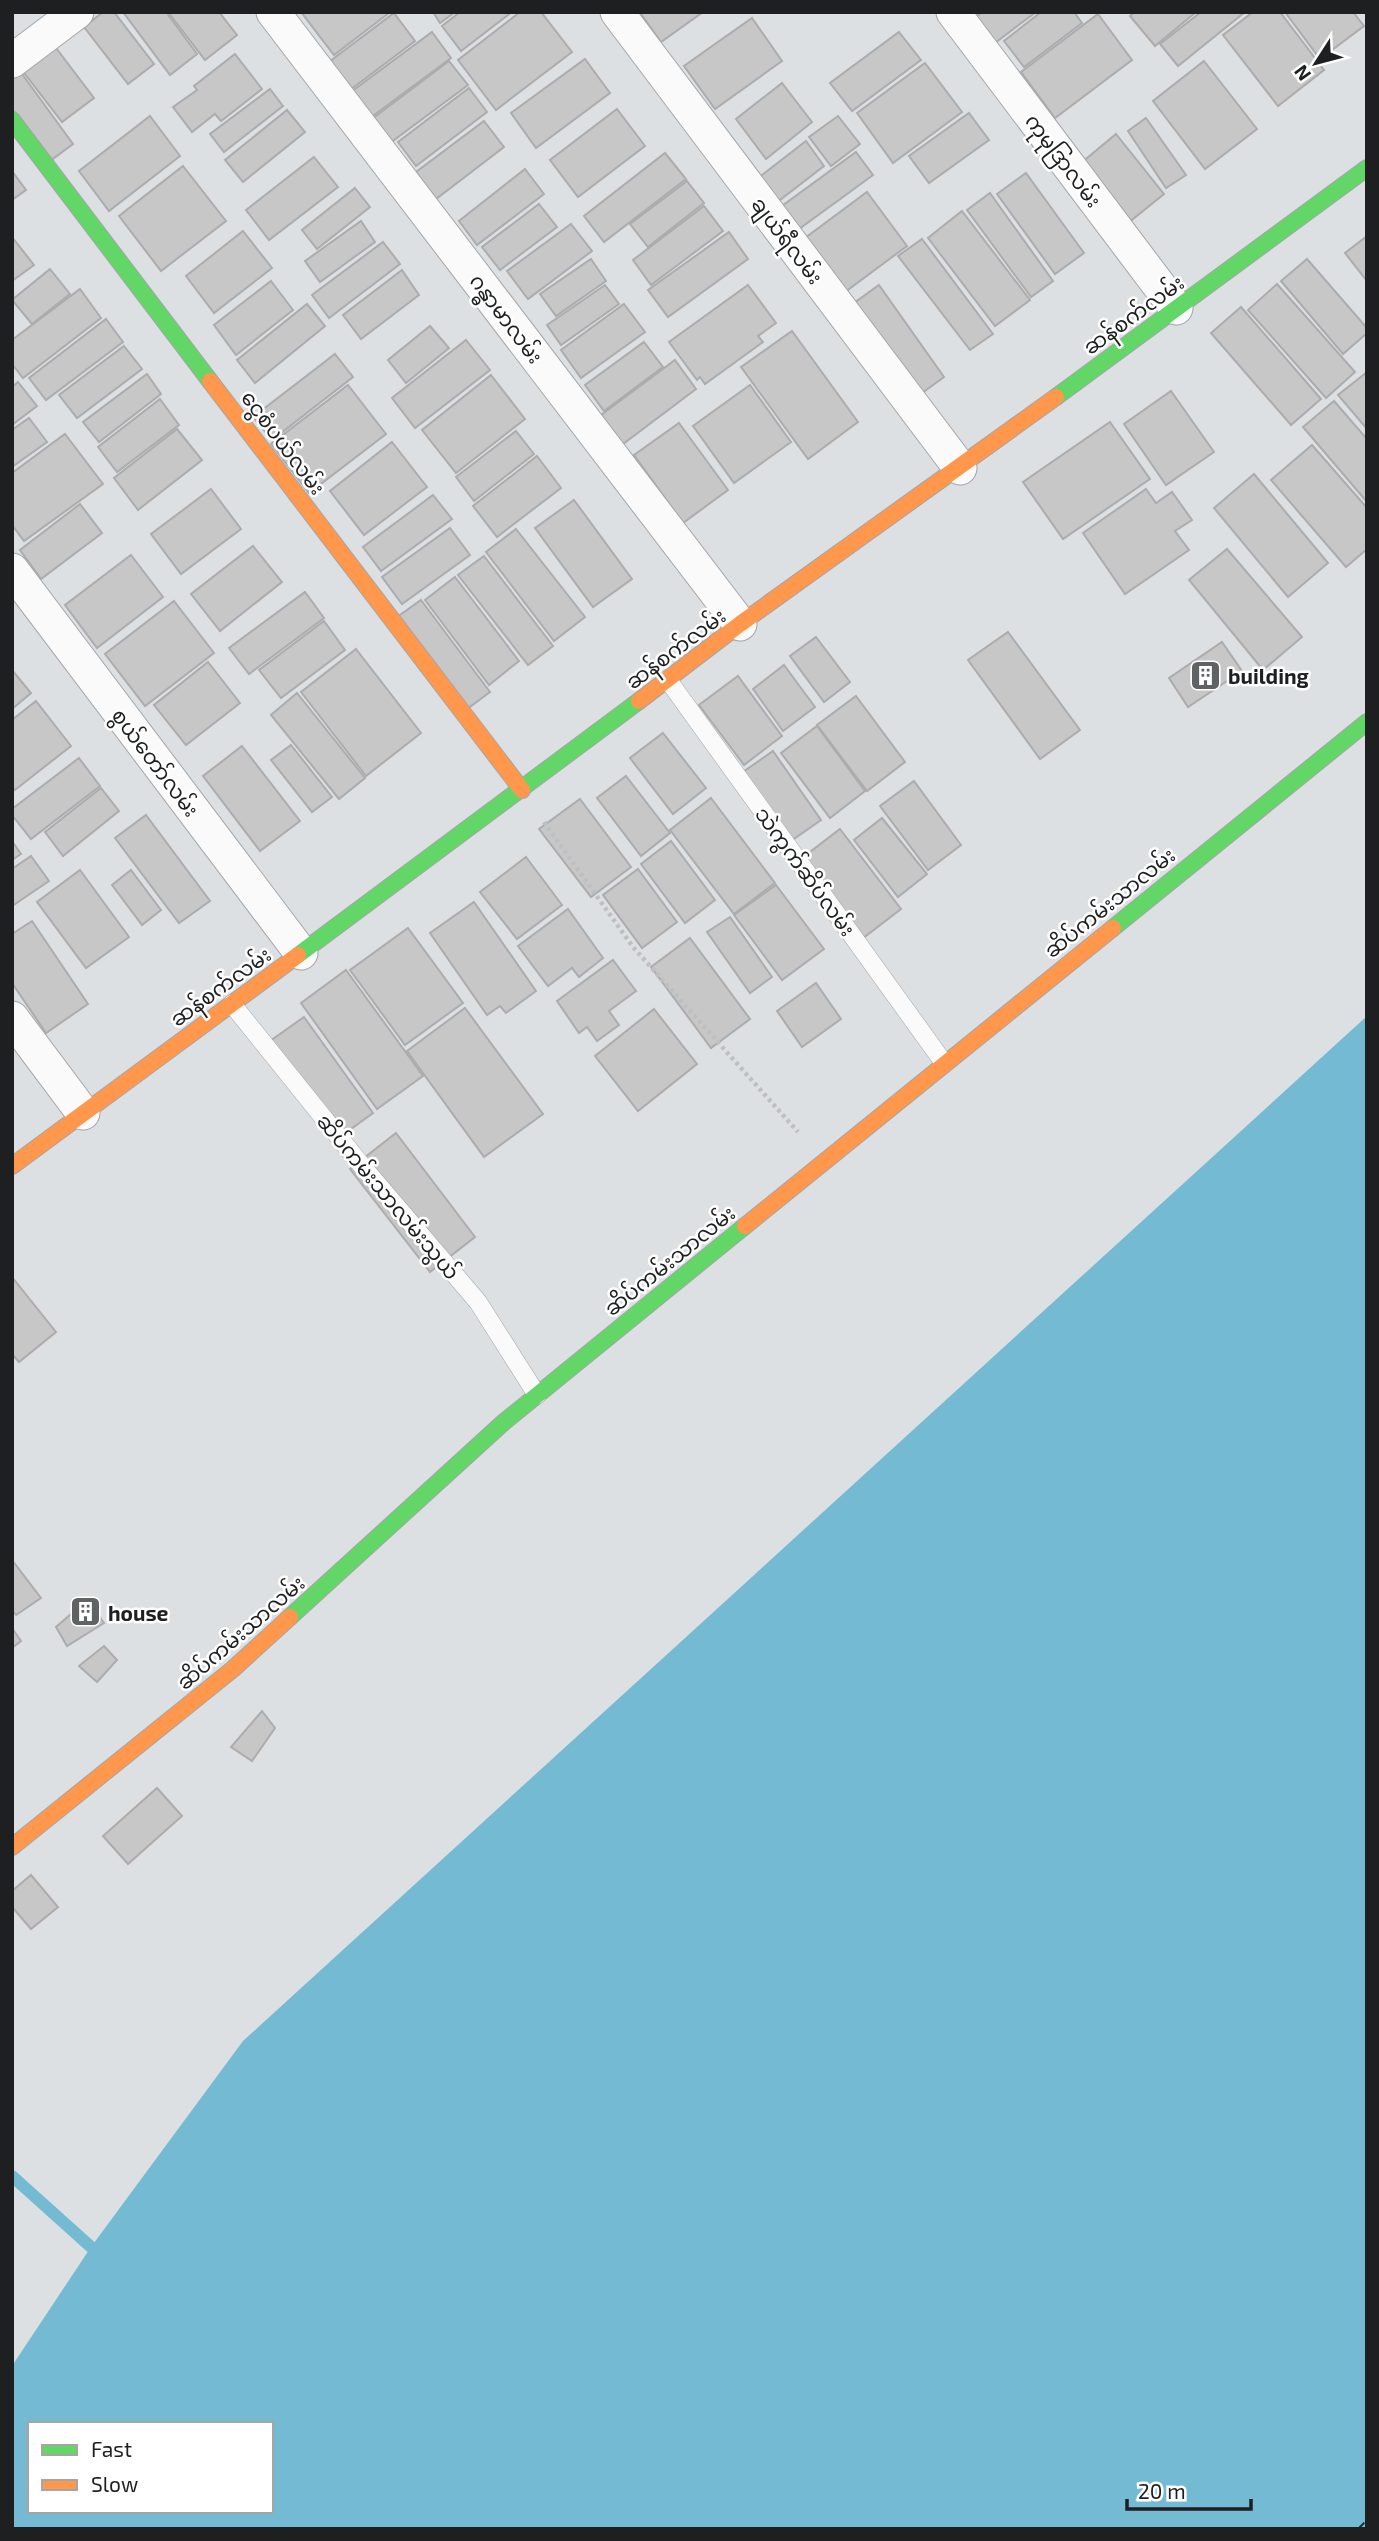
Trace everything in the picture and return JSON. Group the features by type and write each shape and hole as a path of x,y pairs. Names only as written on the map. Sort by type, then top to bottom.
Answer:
{"street":[{"path":"12,61 77,12"},
{"name":"ဂန္ဓာမာလမ်း","path":"273,12 740,624"},
{"name":"ချယ်ရီလမ်း","path":"617,12 960,468"},
{"name":"ကုမုဒြာလမ်း","path":"953,12 1176,308"},
{"name":"ငွေစံပယ်လမ်း","path":"12,120 522,790"},
{"name":"ဆန်စက်လမ်း","path":"12,1166 522,790 740,624 960,468 1367,169"},
{"name":"စွယ်တော်လမ်း","path":"12,570 301,953"},
{"name":"ဆိပ်ကမ်းသာလမ်း","path":"12,1847 233,1669 504,1422 1367,722"},
{"path":"12,1018 83,1113"}],"lane":[{"name":"သဲကွက်ဆိပ်လမ်း","path":"668,680 944,1063"},
{"name":"ဆိပ်ကမ်းသာလမ်းသွယ်","path":"232,1004 363,1167 478,1302 537,1395"}],"path":[{"path":"522,790 633,947 824,1161"}],"water":[{"path":"1367,1016 1367,2529 12,2529 12,2366 91,2247 243,2041"}],"building":[{"path":"103,12 114,12 154,64 128,84 84,27"},
{"path":"123,12 166,12 197,54 170,75"},
{"path":"168,12 219,12 237,35 205,60"},
{"path":"301,12 388,12 389,13 334,55"},
{"path":"433,12 455,12 440,23"},
{"path":"460,12 512,12 461,51 442,26"},
{"path":"520,12 541,12 572,52 496,110 458,60"},
{"path":"703,12 661,42 641,14"},
{"path":"982,12 1036,12 991,46 971,21"},
{"path":"1041,12 1074,12 1082,23 1024,67 1004,41"},
{"path":"1134,12 1196,12 1155,46 1130,16"},
{"path":"1201,12 1245,12 1178,66 1160,44"},
{"path":"1253,12 1280,12 1324,70 1278,106 1223,35"},
{"path":"1285,12 1353,12 1364,26 1320,59"},
{"path":"394,13 415,41 346,93 325,65"},
{"path":"1098,14 1132,60 1055,118 1021,72"},
{"path":"752,18 782,61 715,109 684,66"},
{"path":"432,32 451,58 366,121 347,95"},
{"path":"899,32 921,60 852,111 830,83"},
{"path":"50,40 94,98 62,122 18,65"},
{"path":"235,54 262,89 221,121 215,114 192,132 173,107 197,90 194,86"},
{"path":"585,59 610,93 536,148 511,113"},
{"path":"449,61 468,85 390,143 372,119"},
{"path":"1204,61 1257,129 1205,169 1153,101"},
{"path":"14,63 73,144 50,161 12,109"},
{"path":"925,63 962,112 893,163 857,113"},
{"path":"782,83 812,122 766,159 736,119"},
{"path":"469,88 487,112 416,166 398,142"},
{"path":"270,89 283,106 224,152 210,134"},
{"path":"617,109 645,146 578,197 550,160"},
{"path":"287,110 305,132 243,182 225,160"},
{"path":"969,113 989,140 929,183 909,156"},
{"path":"150,116 180,156 109,211 79,171"},
{"path":"838,116 860,144 831,166 809,137"},
{"path":"1146,118 1186,175 1166,188 1128,131"},
{"path":"484,121 504,147 436,199 416,172"},
{"path":"1116,134 1164,194 1128,223 1080,164"},
{"path":"806,141 824,166 767,210 749,185"},
{"path":"856,152 873,175 788,237 771,214"},
{"path":"665,153 686,179 604,242 584,216"},
{"path":"314,157 338,187 269,240 246,210"},
{"path":"183,166 226,221 161,271 119,216"},
{"path":"525,169 544,194 477,245 459,221"},
{"path":"12,171 26,190 12,200"},
{"path":"1026,173 1084,253 1055,274 997,194"},
{"path":"687,181 704,203 648,247 630,224"},
{"path":"355,188 370,207 317,249 302,230"},
{"path":"867,192 907,246 845,292 805,238"},
{"path":"990,193 1053,281 1031,297 967,210"},
{"path":"539,204 557,227 500,270 482,247"},
{"path":"704,206 723,231 651,285 633,260"},
{"path":"962,211 1030,300 995,326 928,238"},
{"path":"361,221 375,242 320,282 305,261"},
{"path":"571,224 592,251 528,299 507,271"},
{"path":"243,231 272,268 214,313 186,276"},
{"path":"729,232 748,259 668,317 648,290"},
{"path":"1367,236 1367,281 1345,253"},
{"path":"12,237 34,265 12,281"},
{"path":"922,239 993,334 970,350 898,256"},
{"path":"383,242 400,264 329,318 312,295"},
{"path":"591,259 606,281 556,316 540,294"},
{"path":"1307,259 1367,328 1367,333 1343,354 1281,281"},
{"path":"50,269 70,294 32,324 12,300"},
{"path":"402,270 419,295 361,339 343,315"},
{"path":"271,281 293,310 236,355 214,325"},
{"path":"1277,284 1355,372 1326,398 1248,310"},
{"path":"605,285 619,304 561,345 547,325"},
{"path":"748,285 776,323 758,336 763,342 705,384 700,377 697,380 669,342"},
{"path":"879,285 944,377 918,396 843,311"},
{"path":"80,289 101,318 23,378 12,364 12,340"},
{"path":"307,304 325,326 255,383 237,360"},
{"path":"624,304 645,332 581,378 561,350"},
{"path":"1241,307 1321,399 1291,425 1211,333"},
{"path":"106,319 123,342 46,400 29,378"},
{"path":"430,326 449,348 406,383 388,360"},
{"path":"792,331 858,422 808,459 741,367"},
{"path":"466,340 490,370 415,428 392,398"},
{"path":"644,342 663,367 604,411 585,385"},
{"path":"124,346 142,369 77,418 59,395"},
{"path":"335,354 353,377 272,440 253,417"},
{"path":"675,360 696,389 615,450 593,421"},
{"path":"1367,372 1367,429 1338,395"},
{"path":"147,374 161,394 99,442 83,422"},
{"path":"491,375 525,419 456,473 422,430"},
{"path":"18,382 37,406 12,425 12,387"},
{"path":"348,385 386,434 309,493 271,444"},
{"path":"750,385 791,442 734,483 693,426"},
{"path":"1171,391 1214,452 1166,485 1124,424"},
{"path":"160,399 179,425 117,472 98,447"},
{"path":"1334,401 1367,439 1367,502 1303,427"},
{"path":"29,418 47,442 12,467 12,430"},
{"path":"1110,422 1150,479 1063,539 1023,482"},
{"path":"679,423 728,490 683,523 634,455"},
{"path":"177,429 202,460 138,510 114,478"},
{"path":"516,431 534,454 474,501 456,477"},
{"path":"65,434 103,484 24,541 12,525 12,473"},
{"path":"392,442 427,487 364,535 330,491"},
{"path":"1312,445 1367,508 1367,549 1346,567 1271,480"},
{"path":"537,456 561,488 497,537 473,506"},
{"path":"1254,474 1328,563 1288,597 1214,508"},
{"path":"211,489 241,529 181,574 151,534"},
{"path":"1146,489 1156,503 1172,492 1192,520 1175,531 1189,550 1125,594 1083,533"},
{"path":"433,495 452,519 381,571 363,547"},
{"path":"574,500 632,579 593,607 535,528"},
{"path":"80,504 102,533 41,579 20,550"},
{"path":"450,528 470,555 402,604 382,577"},
{"path":"516,529 585,617 554,641 486,552"},
{"path":"253,546 282,582 220,631 191,594"},
{"path":"1227,549 1302,637 1263,670 1189,580"},
{"path":"131,555 163,597 97,648 65,605"},
{"path":"484,556 553,646 528,665 458,575"},
{"path":"455,577 519,661 489,685 425,600"},
{"path":"305,592 324,618 249,674 229,648"},
{"path":"421,600 490,692 463,712 393,620"},
{"path":"174,601 214,653 145,706 105,654"},
{"path":"324,621 345,650 281,698 259,670"},
{"path":"1008,632 1080,730 1040,759 968,660"},
{"path":"816,637 850,682 824,702 790,656"},
{"name":"building","path":"1222,642 1242,671 1188,707 1169,678"},
{"path":"356,649 421,733 366,776 301,692"},
{"path":"208,662 240,703 186,745 154,705"},
{"path":"784,665 815,707 783,731 753,689"},
{"path":"12,670 31,693 12,709"},
{"path":"738,676 782,736 744,765 699,705"},
{"path":"297,693 365,778 339,799 271,715"},
{"path":"856,696 905,762 867,791 817,725"},
{"path":"36,701 71,746 15,790 12,787 12,720"},
{"path":"817,726 865,791 830,818 781,753"},
{"path":"663,733 706,788 673,814 630,758"},
{"path":"291,745 332,797 312,812 271,760"},
{"path":"242,746 300,821 260,851 203,776"},
{"path":"773,751 821,820 791,841 743,772"},
{"path":"79,758 100,786 31,839 12,815 12,809"},
{"path":"626,776 670,833 641,856 597,798"},
{"path":"914,781 961,845 928,870 880,806"},
{"path":"101,788 119,811 63,856 45,832"},
{"path":"711,798 775,883 734,914 670,830"},
{"path":"580,799 631,867 591,897 539,829"},
{"path":"146,815 210,901 179,923 115,838"},
{"path":"882,818 927,874 898,897 854,840"},
{"path":"840,829 901,909 854,945 793,865"},
{"path":"12,841 21,854 12,860"},
{"path":"671,841 715,900 685,923 641,864"},
{"path":"31,856 49,881 12,906 12,869"},
{"path":"526,857 562,905 517,939 480,892"},
{"path":"638,869 677,922 642,948 603,895"},
{"path":"80,870 129,937 86,968 37,902"},
{"path":"131,870 161,910 142,925 112,885"},
{"path":"776,885 824,949 782,980 734,915"},
{"path":"474,902 536,991 506,1013 500,1006 487,1015 430,933"},
{"path":"568,909 603,958 579,977 572,968 548,986 518,946"},
{"path":"730,917 772,977 750,993 707,932"},
{"path":"32,921 88,1004 46,1033 12,983 12,934"},
{"path":"408,928 463,1003 405,1045 350,970"},
{"path":"690,938 750,1019 711,1048 651,967"},
{"path":"613,960 636,991 609,1011 619,1025 597,1041 587,1027 579,1033 557,1001"},
{"path":"346,970 423,1076 377,1109 301,1003"},
{"path":"816,983 841,1019 802,1047 777,1011"},
{"path":"465,1008 543,1114 484,1157 407,1051"},
{"path":"654,1009 697,1064 638,1111 595,1056"},
{"path":"304,1017 373,1113 333,1142 263,1046"},
{"path":"396,1133 475,1237 430,1272 350,1169"},
{"path":"12,1277 56,1332 19,1362 12,1354"},
{"path":"12,1560 41,1598 16,1615 12,1610"},
{"name":"house","path":"87,1600 104,1623 67,1646 56,1627"},
{"path":"12,1628 21,1641 12,1648"},
{"name":"house","path":"104,1646 117,1660 97,1682 79,1666"},
{"path":"262,1711 275,1728 252,1761 231,1747"},
{"path":"157,1788 182,1816 128,1864 103,1836"},
{"path":"31,1875 58,1907 31,1929 12,1907 12,1891"}],"waterway":[{"path":"12,2176 91,2247"}],"ferry route":[{"path":"1358,2529 1367,2520"}],"traffic: fast":[{"path":"12,120 210,381"},
{"path":"1056,397 1367,168"},
{"path":"298,955 639,701"},
{"path":"1113,928 1367,722"},
{"path":"290,1617 504,1422 745,1226"}],"traffic: slow":[{"path":"210,381 522,790"},
{"path":"639,701 740,624 1056,397"},
{"path":"745,1226 1113,928"},
{"path":"12,1166 298,955"},
{"path":"12,1847 233,1669 290,1617"}],"place":[{"name":"building","path":"1205,675"},
{"name":"house","path":"85,1612"}]}
